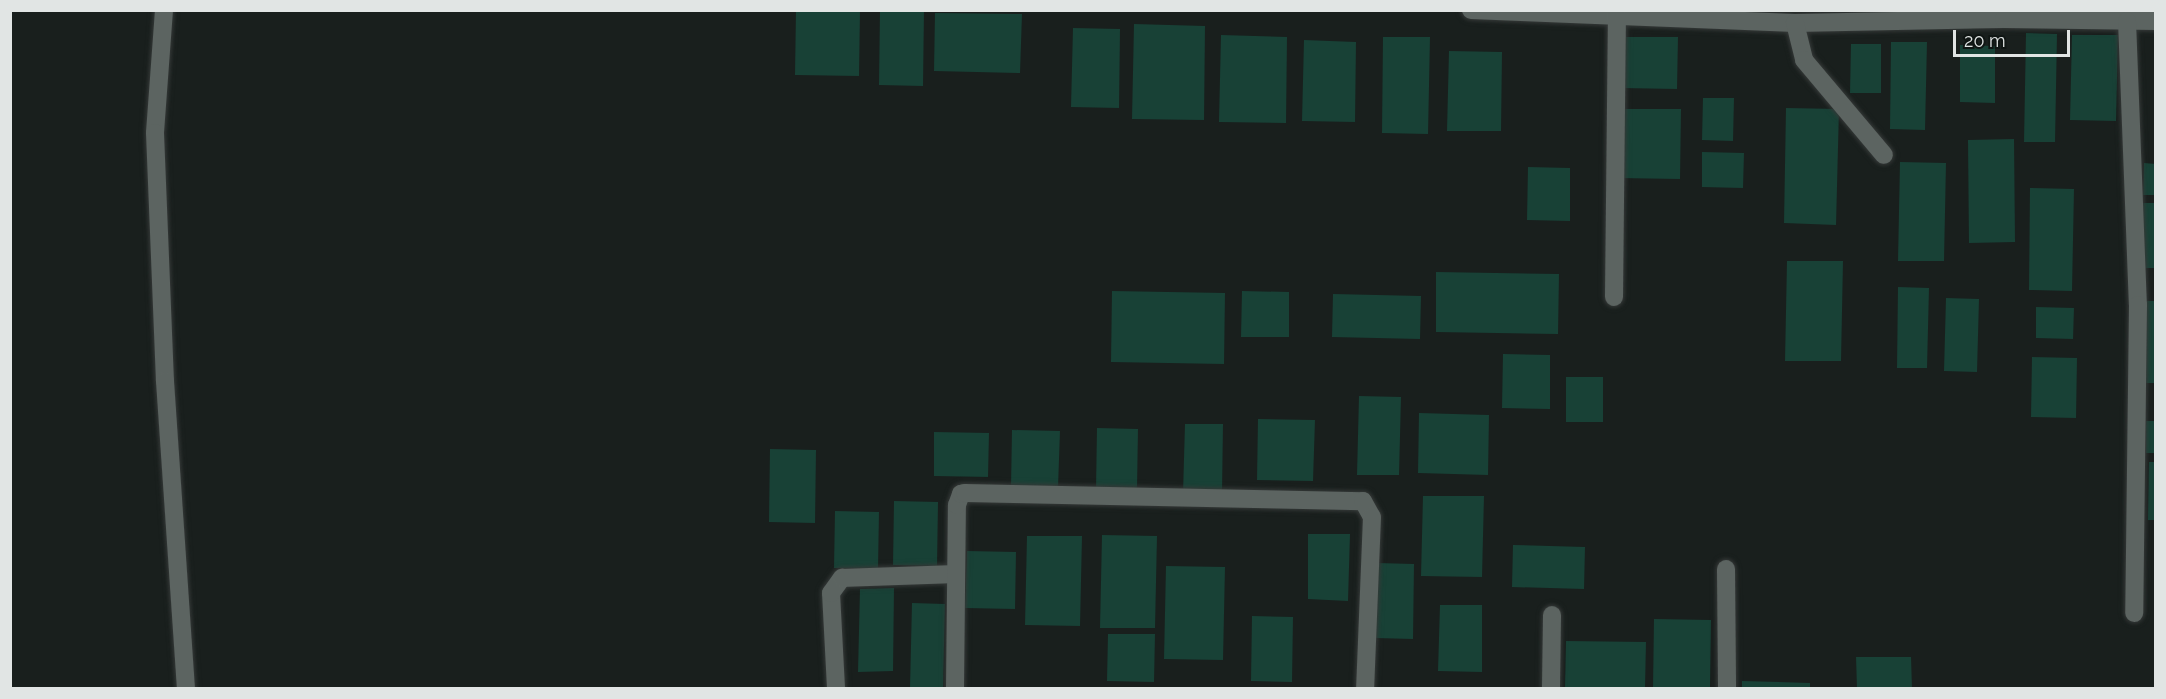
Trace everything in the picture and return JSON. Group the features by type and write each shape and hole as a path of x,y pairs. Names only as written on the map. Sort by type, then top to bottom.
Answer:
{"street":[{"path":"164,10 155,133 165,381 186,688"},
{"path":"1471,10 1617,14 1795,23 1937,16 2083,15 2127,21 2156,21"},
{"path":"1614,297 1617,14"},
{"path":"2127,21 2138,305 2134,613"},
{"path":"1795,23 1804,60 1884,155"},
{"path":"955,688 955,574 961,494 1363,501 1372,517 1365,688"},
{"path":"1726,568 1727,688"},
{"path":"836,688 831,593 842,578 955,574"},
{"path":"1551,688 1552,615"}],"building":[{"path":"796,10 860,10 859,76 795,75"},
{"path":"880,10 924,10 923,86 879,85"},
{"path":"935,13 1022,14 1020,73 934,71"},
{"path":"1134,24 1205,26 1204,120 1132,119"},
{"path":"1073,28 1120,29 1119,108 1071,107"},
{"path":"2026,33 2057,34 2055,142 2024,142"},
{"path":"1221,35 1287,37 1286,123 1219,122"},
{"path":"2072,35 2118,35 2116,121 2070,120"},
{"path":"1383,37 1430,37 1428,134 1382,133"},
{"path":"1622,37 1678,37 1677,89 1621,88"},
{"path":"1304,40 1356,42 1355,122 1302,121"},
{"path":"1891,42 1927,42 1925,130 1890,129"},
{"path":"1851,44 1881,44 1881,93 1850,93"},
{"path":"1960,45 1995,46 1995,103 1960,102"},
{"path":"1449,51 1502,52 1501,131 1447,131"},
{"path":"1703,98 1734,98 1733,141 1702,140"},
{"path":"1786,108 1839,109 1836,225 1784,223"},
{"path":"1618,109 1681,109 1680,179 1617,178"},
{"path":"2014,139 2015,242 1969,243 1968,140"},
{"path":"1702,152 1744,153 1743,188 1702,187"},
{"path":"1900,162 1946,163 1944,261 1898,261"},
{"path":"2144,163 2156,164 2156,195 2143,195"},
{"path":"1528,167 1570,168 1570,221 1527,220"},
{"path":"2030,188 2074,189 2072,291 2029,290"},
{"path":"2140,203 2156,203 2156,268 2139,268"},
{"path":"1787,261 1843,261 1841,361 1785,361"},
{"path":"1436,272 1559,274 1558,334 1436,332"},
{"path":"1898,287 1929,288 1927,368 1897,368"},
{"path":"1112,291 1225,293 1224,364 1111,362"},
{"path":"1242,291 1289,292 1289,337 1241,337"},
{"path":"1333,294 1421,296 1420,339 1332,337"},
{"path":"1946,298 1979,299 1977,372 1944,371"},
{"path":"2147,301 2156,301 2156,383 2146,383"},
{"path":"2036,307 2074,308 2073,339 2036,338"},
{"path":"1503,354 1550,355 1550,409 1502,408"},
{"path":"2032,357 2077,358 2076,418 2031,417"},
{"path":"1566,377 1603,377 1603,422 1566,422"},
{"path":"1359,396 1401,397 1399,475 1357,475"},
{"path":"1419,413 1489,415 1488,475 1418,473"},
{"path":"1258,419 1315,420 1313,481 1257,480"},
{"path":"2146,421 2156,421 2156,453 2146,453"},
{"path":"1185,424 1223,424 1222,493 1183,493"},
{"path":"1097,428 1138,429 1137,489 1096,489"},
{"path":"1012,430 1060,431 1058,488 1011,487"},
{"path":"934,432 989,433 988,477 934,476"},
{"path":"770,449 816,450 815,523 769,522"},
{"path":"2149,462 2156,462 2156,520 2148,520"},
{"path":"1423,496 1484,496 1482,577 1421,576"},
{"path":"894,501 938,502 937,566 893,565"},
{"path":"835,511 879,512 878,569 834,568"},
{"path":"1308,534 1350,534 1348,601 1308,599"},
{"path":"1102,535 1157,536 1155,628 1100,628"},
{"path":"1027,536 1082,536 1080,626 1025,625"},
{"path":"1513,545 1585,547 1584,589 1512,587"},
{"path":"967,551 1016,552 1015,609 965,608"},
{"path":"1377,563 1414,564 1413,639 1375,638"},
{"path":"1166,566 1225,567 1223,660 1164,659"},
{"path":"894,588 893,671 858,672 860,589"},
{"path":"912,603 945,604 943,688 910,688"},
{"path":"1440,605 1482,605 1482,672 1438,671"},
{"path":"1252,616 1293,617 1292,682 1251,681"},
{"path":"1654,619 1711,620 1710,688 1653,688"},
{"path":"1108,634 1155,634 1154,682 1107,681"},
{"path":"1566,641 1646,642 1645,688 1565,688"},
{"path":"1856,657 1911,657 1912,688 1857,688"},
{"path":"1742,681 1810,683 1810,688 1742,688"}]}
